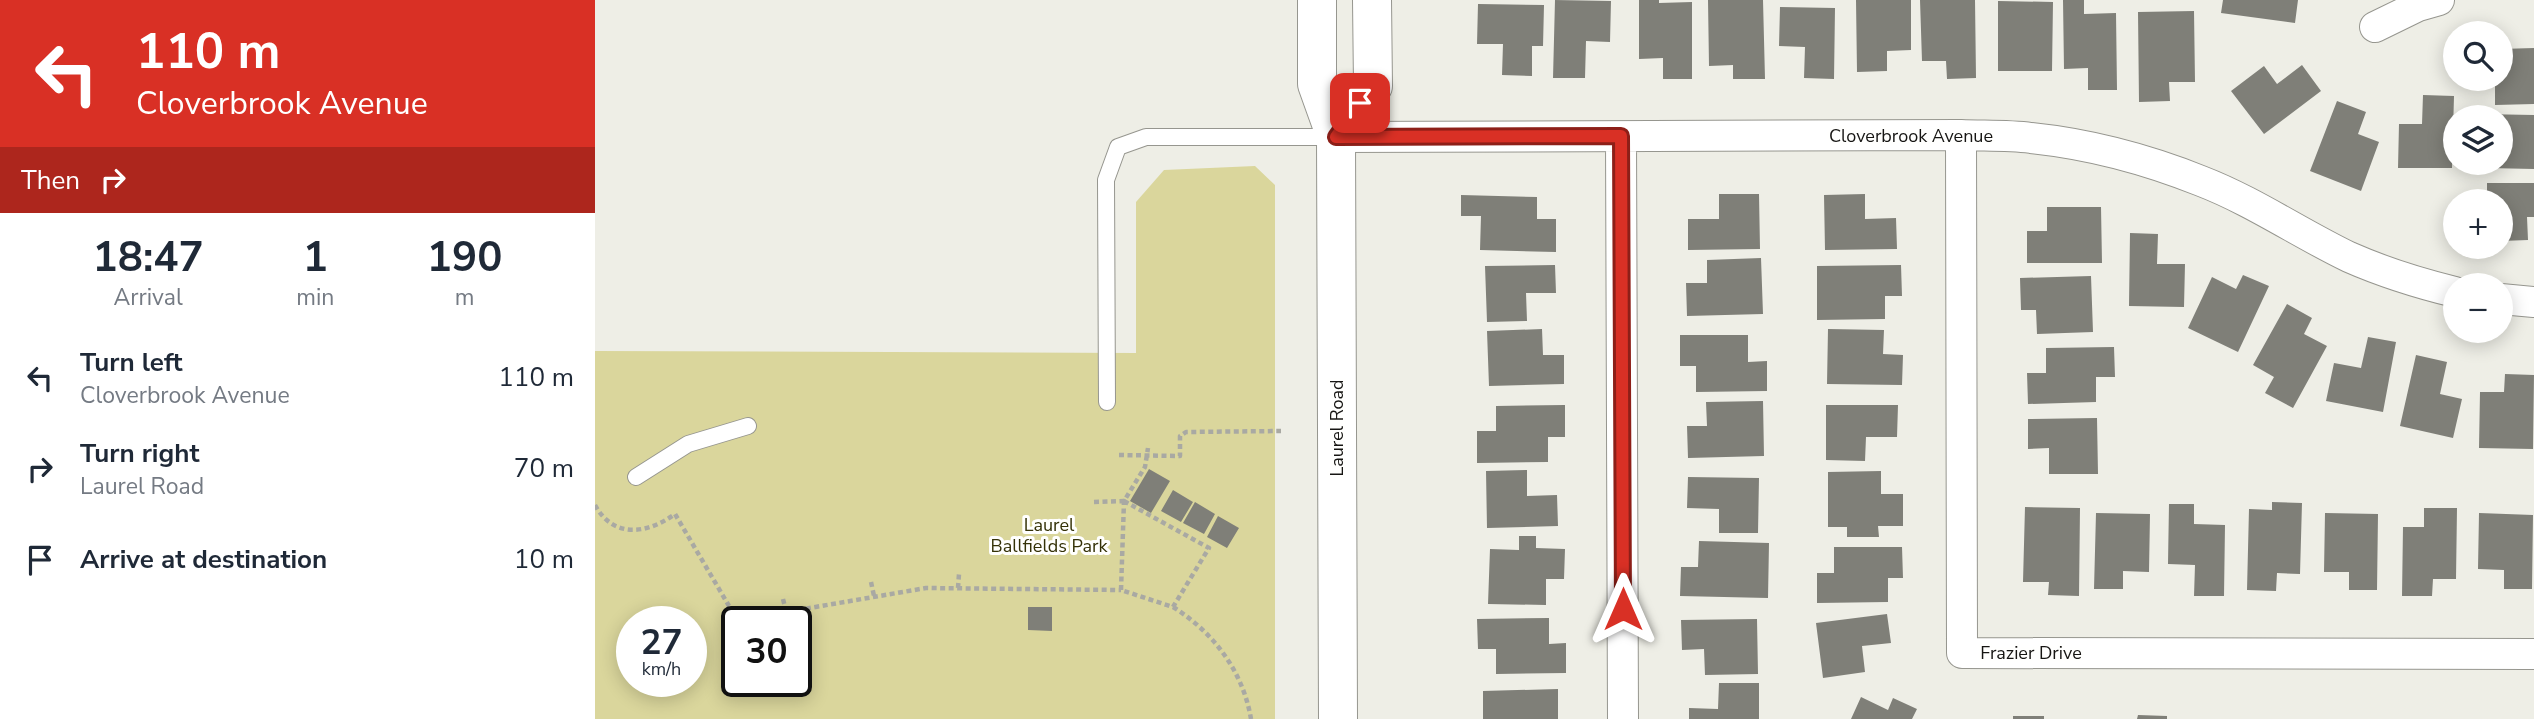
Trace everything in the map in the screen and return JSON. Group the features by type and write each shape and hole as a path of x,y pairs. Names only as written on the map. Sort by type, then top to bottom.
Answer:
{"main road":[{"name":"Laurel Road","path":"1317,0 1317,84 1336,137 1338,719"},
{"path":"1336,137 1373,86 1372,0"}],"street":[{"path":"2375,27 2418,6 2439,0"},
{"name":"Frazier Drive","path":"1961,135 1962,653 2534,654"},
{"path":"1621,136 1623,719"},
{"name":"Cloverbrook Avenue","path":"1336,137 2029,137 2144,160 2203,181 2348,256 2410,281 2443,289"},
{"path":"2513,300 2534,302"}],"lane":[{"path":"1107,402 1107,180 1118,147 1146,137 1336,137"},
{"path":"636,477 688,444 748,426"}],"path":[{"path":"1119,455 1181,456 1181,436 1186,432 1281,431"},
{"path":"1121,590 1124,501 1145,467 1148,448"},
{"path":"1094,502 1124,501 1209,548 1173,607"},
{"path":"595,505 598,511 622,528 640,530 658,526 675,514 729,606"},
{"path":"595,517 598,511"},
{"path":"958,588 959,574"},
{"path":"871,582 874,596"},
{"path":"812,607 907,589 1121,590 1173,607 1194,620 1219,646 1238,678 1251,719"},
{"path":"783,598 785,606"}],"green space":[{"name":"Laurel Ballfields Park","path":"1255,166 1275,185 1275,719 595,719 595,351 1136,353 1136,202 1164,170"}],"building":[{"path":"1555,0 1611,1 1610,42 1586,41 1585,78 1553,78"},
{"path":"1639,0 1659,0 1659,3 1692,2 1692,79 1663,79 1663,58 1639,59"},
{"path":"1708,0 1763,0 1765,79 1733,79 1733,65 1709,66"},
{"path":"1856,0 1911,0 1911,50 1887,51 1887,71 1857,72"},
{"path":"1920,0 1975,0 1976,78 1947,79 1946,61 1922,61"},
{"path":"2063,0 2084,0 2084,14 2116,13 2117,90 2088,90 2088,68 2064,69"},
{"path":"2223,0 2298,0 2295,23 2221,13"},
{"path":"1998,1 2053,2 2052,71 1998,71"},
{"path":"1478,4 1544,5 1543,46 1532,46 1532,76 1502,75 1503,44 1477,44"},
{"path":"1780,7 1835,8 1834,79 1804,78 1805,47 1779,46"},
{"path":"2194,11 2195,82 2169,82 2170,101 2139,102 2138,12"},
{"path":"2534,48 2534,104 2495,105 2495,91 2513,91 2513,49"},
{"path":"2302,65 2321,91 2264,134 2231,91 2264,66 2277,84"},
{"path":"2423,95 2454,96 2454,105 2443,105 2443,168 2398,168 2399,124 2422,124"},
{"path":"2337,101 2366,112 2358,134 2379,142 2361,191 2310,171"},
{"path":"2513,115 2534,115 2534,169 2513,169"},
{"path":"2487,183 2534,183 2534,217 2527,217 2528,240 2513,241 2513,189 2487,189"},
{"path":"1719,194 1759,194 1760,249 1688,250 1688,219 1719,219"},
{"path":"1865,194 1865,219 1896,218 1897,249 1825,250 1824,195"},
{"path":"1461,195 1537,197 1537,219 1556,219 1556,252 1480,250 1481,216 1461,216"},
{"path":"2047,207 2101,207 2102,263 2027,263 2027,231 2047,231"},
{"path":"2130,233 2158,234 2157,264 2185,264 2184,307 2129,306"},
{"path":"1761,258 1763,314 1687,316 1686,283 1707,283 1707,260"},
{"path":"1555,265 1556,293 1526,293 1527,321 1487,322 1485,266"},
{"path":"1901,265 1902,296 1885,296 1885,319 1817,320 1817,266"},
{"path":"2243,275 2269,286 2238,352 2188,328 2212,277 2236,289"},
{"path":"2091,276 2093,332 2037,334 2036,310 2021,310 2020,278"},
{"path":"2287,304 2312,318 2304,334 2327,346 2293,408 2265,393 2274,377 2253,365"},
{"path":"1542,329 1543,355 1564,355 1564,384 1489,386 1487,331"},
{"path":"1828,329 1884,330 1883,354 1903,355 1902,385 1827,384"},
{"path":"1680,335 1748,335 1748,362 1767,361 1767,391 1696,392 1696,366 1680,366"},
{"path":"2368,337 2396,342 2383,412 2326,401 2334,363 2361,368"},
{"path":"2114,347 2115,377 2096,377 2096,402 2028,404 2027,373 2046,373 2046,348"},
{"path":"2416,355 2447,362 2440,394 2462,399 2453,438 2400,426"},
{"path":"2505,374 2534,375 2533,449 2479,448 2480,392 2504,392"},
{"path":"1763,401 1764,456 1688,458 1687,426 1707,426 1706,402"},
{"path":"1565,405 1565,437 1548,437 1548,462 1477,463 1477,431 1496,431 1496,406"},
{"path":"1826,405 1898,405 1897,437 1866,437 1865,461 1826,460"},
{"path":"2097,418 2098,474 2049,474 2049,448 2028,449 2028,419"},
{"path":"1149,469 1170,481 1151,513 1130,501"},
{"path":"1527,470 1527,496 1557,495 1558,526 1487,528 1486,471"},
{"path":"1881,471 1881,494 1903,494 1903,526 1878,526 1879,537 1847,537 1847,527 1828,527 1828,472"},
{"path":"1688,477 1759,478 1758,533 1719,533 1719,509 1687,508"},
{"path":"1173,490 1193,502 1181,522 1161,511"},
{"path":"1195,502 1215,514 1204,534 1183,523"},
{"path":"2272,502 2302,503 2300,574 2277,573 2276,591 2247,590 2249,509 2272,510"},
{"path":"2169,504 2194,504 2194,524 2225,525 2224,596 2194,596 2195,565 2168,564"},
{"path":"2025,507 2080,508 2079,596 2048,595 2049,582 2023,582"},
{"path":"2424,508 2457,508 2456,579 2433,579 2432,596 2402,596 2403,527 2424,527"},
{"path":"2096,513 2150,514 2149,572 2123,571 2123,589 2094,589"},
{"path":"2325,513 2378,514 2377,590 2349,590 2349,572 2324,572"},
{"path":"2479,513 2533,515 2532,589 2504,589 2504,570 2478,569"},
{"path":"1218,516 1239,528 1227,548 1207,537"},
{"path":"1519,536 1536,536 1536,548 1565,549 1564,579 1546,579 1546,605 1488,604 1490,549 1519,550"},
{"path":"1699,541 1769,543 1768,598 1680,596 1681,567 1698,567"},
{"path":"1834,547 1902,547 1903,578 1888,578 1888,602 1817,603 1817,573 1834,573"},
{"path":"1028,607 1052,607 1052,631 1028,630"},
{"path":"1887,614 1891,643 1862,646 1865,672 1823,678 1816,623"},
{"path":"1549,618 1549,644 1566,643 1566,673 1496,674 1496,649 1478,649 1477,619"},
{"path":"1757,619 1758,674 1705,675 1704,649 1682,650 1681,620"},
{"path":"1719,683 1759,683 1759,719 1689,719 1689,708 1718,709"},
{"path":"1558,689 1558,719 1483,719 1483,691"},
{"path":"1861,697 1888,710 1893,698 1917,709 1912,719 1851,719"},
{"path":"2138,715 2167,716 2167,719 2137,719"},
{"path":"2013,716 2044,716 2044,719 2013,719"}],"route":[{"path":"1360,103 1336,137 1621,136 1623,609"}]}
